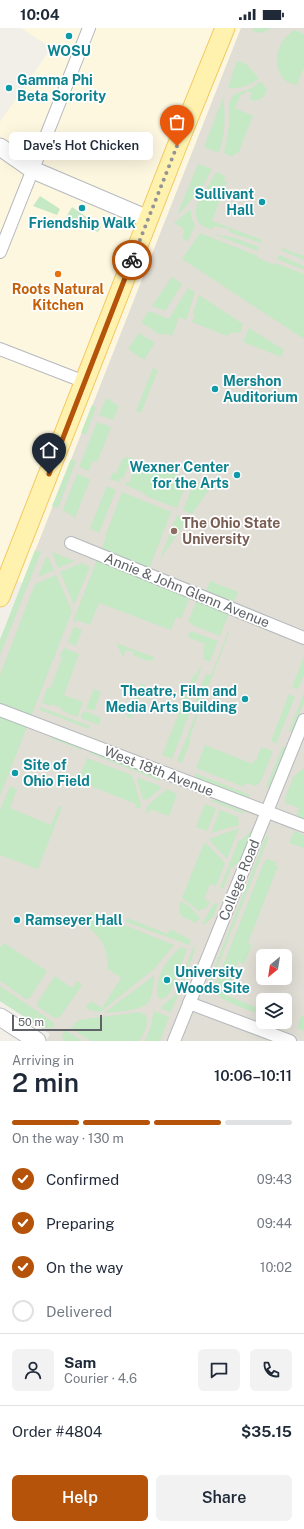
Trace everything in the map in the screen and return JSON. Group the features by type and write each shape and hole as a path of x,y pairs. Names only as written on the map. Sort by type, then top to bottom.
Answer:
{"main road":[{"path":"0,597 4,575 85,382 225,28"}],"street":[{"path":"0,252 89,28"},
{"path":"0,147 33,170 148,220"},
{"path":"0,349 85,382"},
{"name":"Annie & John Glenn Avenue","path":"71,543 304,638"},
{"name":"West 18th Avenue","path":"0,710 304,826"},
{"name":"College Road","path":"174,1041 304,720"},
{"path":"189,1003 288,1040"},
{"path":"0,1017 37,1041"}],"shaded area":[{"path":"21,28 241,28 23,583 0,574 0,122 51,48"},
{"name":"The Ohio State University","path":"241,28 304,28 304,1041 46,1041 50,1034 0,1001 0,640"}],"green space":[{"path":"253,28 271,28 262,33 252,31"},
{"path":"294,30 304,34 304,67 297,85 288,82 282,77 279,73 277,63 279,48 282,42"},
{"path":"239,61 246,64 259,78 244,86 228,88 236,63"},
{"path":"261,81 267,90 263,97 259,100 250,100 251,92 246,91 244,95 241,94 235,108 253,116 238,154 235,153 233,157 224,153 229,127 229,105 231,99 235,94 252,88"},
{"path":"223,98 224,126 223,139 219,153 204,147"},
{"path":"198,164 212,169 201,189 180,213 178,213"},
{"path":"216,172 225,176 224,181 227,182 212,221 262,240 261,243 229,232 230,229 214,226 213,229 208,228 201,225 199,222 196,215 197,205"},
{"path":"40,196 60,209 57,215 33,206"},
{"path":"72,207 101,227 98,232 65,219"},
{"path":"190,210 195,226 188,241 182,238 184,232 183,228 174,223"},
{"path":"200,233 258,256 258,258 274,265 275,263 304,274 304,339 182,259"},
{"path":"213,234 235,238 259,247 257,251"},
{"path":"282,248 304,256 304,260 281,250"},
{"path":"279,255 304,266 304,270 277,259"},
{"path":"172,277 182,284 165,311 152,306"},
{"path":"188,288 195,292 186,320 179,317 172,336 166,333 165,335 160,335 141,322 149,311 169,319"},
{"path":"199,295 243,324 240,333 232,332 227,336 192,322 195,314 193,313"},
{"path":"249,328 284,350 281,357 243,342"},
{"path":"139,333 155,343 144,360 128,349"},
{"path":"153,368 158,370 141,413 136,411"},
{"path":"106,398 119,406 113,420 99,415"},
{"path":"92,405 96,407 86,435 81,433"},
{"path":"97,422 111,427 97,462 93,460 89,471 79,467"},
{"path":"127,457 132,458 123,479 120,478 119,482 110,479 113,472 116,474 122,459"},
{"path":"71,459 76,461 58,508 52,506"},
{"path":"138,460 188,479 177,508 150,498 140,491 125,485 126,482 129,483"},
{"path":"77,474 90,479 75,518 63,510"},
{"path":"194,482 210,488 192,514 183,510"},
{"path":"107,486 116,490 99,533 90,528"},
{"path":"122,492 171,512 149,569 101,550"},
{"path":"177,515 186,522 160,559"},
{"path":"35,550 41,552 0,655 0,640"},
{"path":"52,552 75,561 58,568"},
{"path":"46,557 49,559 54,570 38,577"},
{"path":"97,560 190,597 181,619 176,617 171,630 99,603 90,625 77,620 76,622 73,621"},
{"path":"81,563 90,567 74,605 60,572"},
{"path":"56,575 72,611 0,796 0,675 35,584"},
{"path":"210,581 238,592 234,602 206,591"},
{"path":"197,600 229,613 220,636 188,622"},
{"path":"74,627 82,630 76,646 68,642"},
{"path":"190,631 218,641 210,662 203,659 205,655 203,654 203,650 205,644 188,637"},
{"path":"228,632 229,633 209,685 208,684 200,703 195,701 206,674 211,675"},
{"path":"116,643 154,657 153,661 148,661 133,655 134,652 126,650 123,657"},
{"path":"64,648 79,654 64,695 83,702 77,717 52,704 51,706 42,703 47,688 50,689 62,658 60,656"},
{"path":"304,656 304,674 298,689 292,687"},
{"path":"201,665 202,666 189,701 184,699 194,674 196,675"},
{"path":"141,683 145,685 131,718 126,716 130,706 132,706"},
{"path":"94,689 101,692 94,711 86,708"},
{"path":"304,693 304,702 292,732 289,731"},
{"path":"289,694 295,697 276,744 271,741"},
{"path":"40,707 90,726 89,729 40,710"},
{"path":"181,708 190,712 172,759 162,755"},
{"path":"85,711 101,718 99,725 82,719 81,717"},
{"path":"196,714 198,715 189,739 191,740 182,763 177,761"},
{"path":"52,737 81,748 81,750 50,738"},
{"path":"205,745 253,764 254,760 256,761 261,747 273,751 261,781 256,786 245,783 244,787 196,768"},
{"path":"283,746 286,748 269,788 266,787"},
{"path":"91,751 160,778 160,781 89,753"},
{"path":"87,758 131,775 141,805 140,809 135,807 136,804 78,781"},
{"path":"304,768 304,820 296,817 299,808 285,803 285,798 294,776"},
{"path":"195,773 250,795 250,798 196,778"},
{"path":"139,778 160,786 161,788 147,800 143,799 137,779"},
{"path":"10,786 17,789 10,808 51,825 59,806 62,807 38,869 0,855 0,810"},
{"path":"167,789 177,794 169,816 150,809 149,813 145,811 149,804"},
{"path":"213,800 245,812 244,814 211,801"},
{"path":"205,804 216,808 207,831 196,827"},
{"path":"220,810 238,817 239,825 211,833"},
{"path":"239,828 227,859 209,839"},
{"path":"250,831 253,832 242,860 231,868 223,889 220,888 238,842"},
{"path":"294,831 304,835 304,848 289,843"},
{"path":"266,836 269,837 210,986 208,984"},
{"path":"204,843 207,844 225,863 216,886 210,884 204,899 210,902 206,908 199,911 182,898"},
{"path":"268,859 276,862 275,865 278,866 248,943 252,945 244,964 238,962 226,995 256,1007 256,1013 227,1001 216,993 214,988 264,862"},
{"path":"181,901 190,907 200,918 196,923 182,916 179,910"},
{"path":"214,903 218,904 213,917 205,924 202,924"},
{"path":"92,912 174,945 154,969 100,1012 85,1008 91,1001 102,1008 121,978 108,969 107,955 103,944 97,935 87,926"},
{"path":"127,918 168,934 170,929 191,940 189,945 126,922"},
{"path":"4,943 47,971 29,999 26,999 0,981 0,946 1,947"},
{"path":"195,943 194,953 185,975 182,976"},
{"path":"181,947 187,949 170,993 165,998 160,999 157,992 157,987 162,970 172,955"},
{"path":"155,975 151,997 144,1006 132,1010 105,1013 105,1012"},
{"path":"55,976 72,988 77,981 82,985 60,1017 55,1018 37,1006 37,1003"},
{"path":"181,978 184,980 171,1012 161,1009 161,1007 174,996"},
{"path":"0,986 53,1022 55,1025 51,1028 42,1028 0,1001"},
{"path":"154,1011 169,1017 160,1041 145,1041 151,1025"},
{"path":"139,1012 146,1015 147,1022 139,1041 91,1041 72,1029 73,1025 79,1020"},
{"path":"304,1015 304,1031 298,1028 300,1018"},
{"path":"65,1030 81,1040 64,1041 62,1035"}],"way so far":[{"path":"132,260 177,146"}],"place":[{"name":"WOSU","path":"69,36"},
{"name":"Gamma Phi Beta Sorority","path":"9,88"},
{"name":"Dave's Hot Chicken","path":"177,146"},
{"name":"Sullivant Hall","path":"262,202"},
{"name":"Friendship Walk","path":"82,208"},
{"name":"Roots Natural Kitchen","path":"58,274"},
{"name":"Mershon Auditorium","path":"215,389"},
{"name":"Wexner Center for the Arts","path":"237,475"},
{"name":"The Ohio State University","path":"174,531"},
{"name":"Theatre, Film and Media Arts Building","path":"245,699"},
{"name":"Site of Ohio Field","path":"15,773"},
{"name":"Ramseyer Hall","path":"17,920"},
{"name":"University Woods Site","path":"167,980"}],"route":[{"path":"49,474 132,260"}]}
